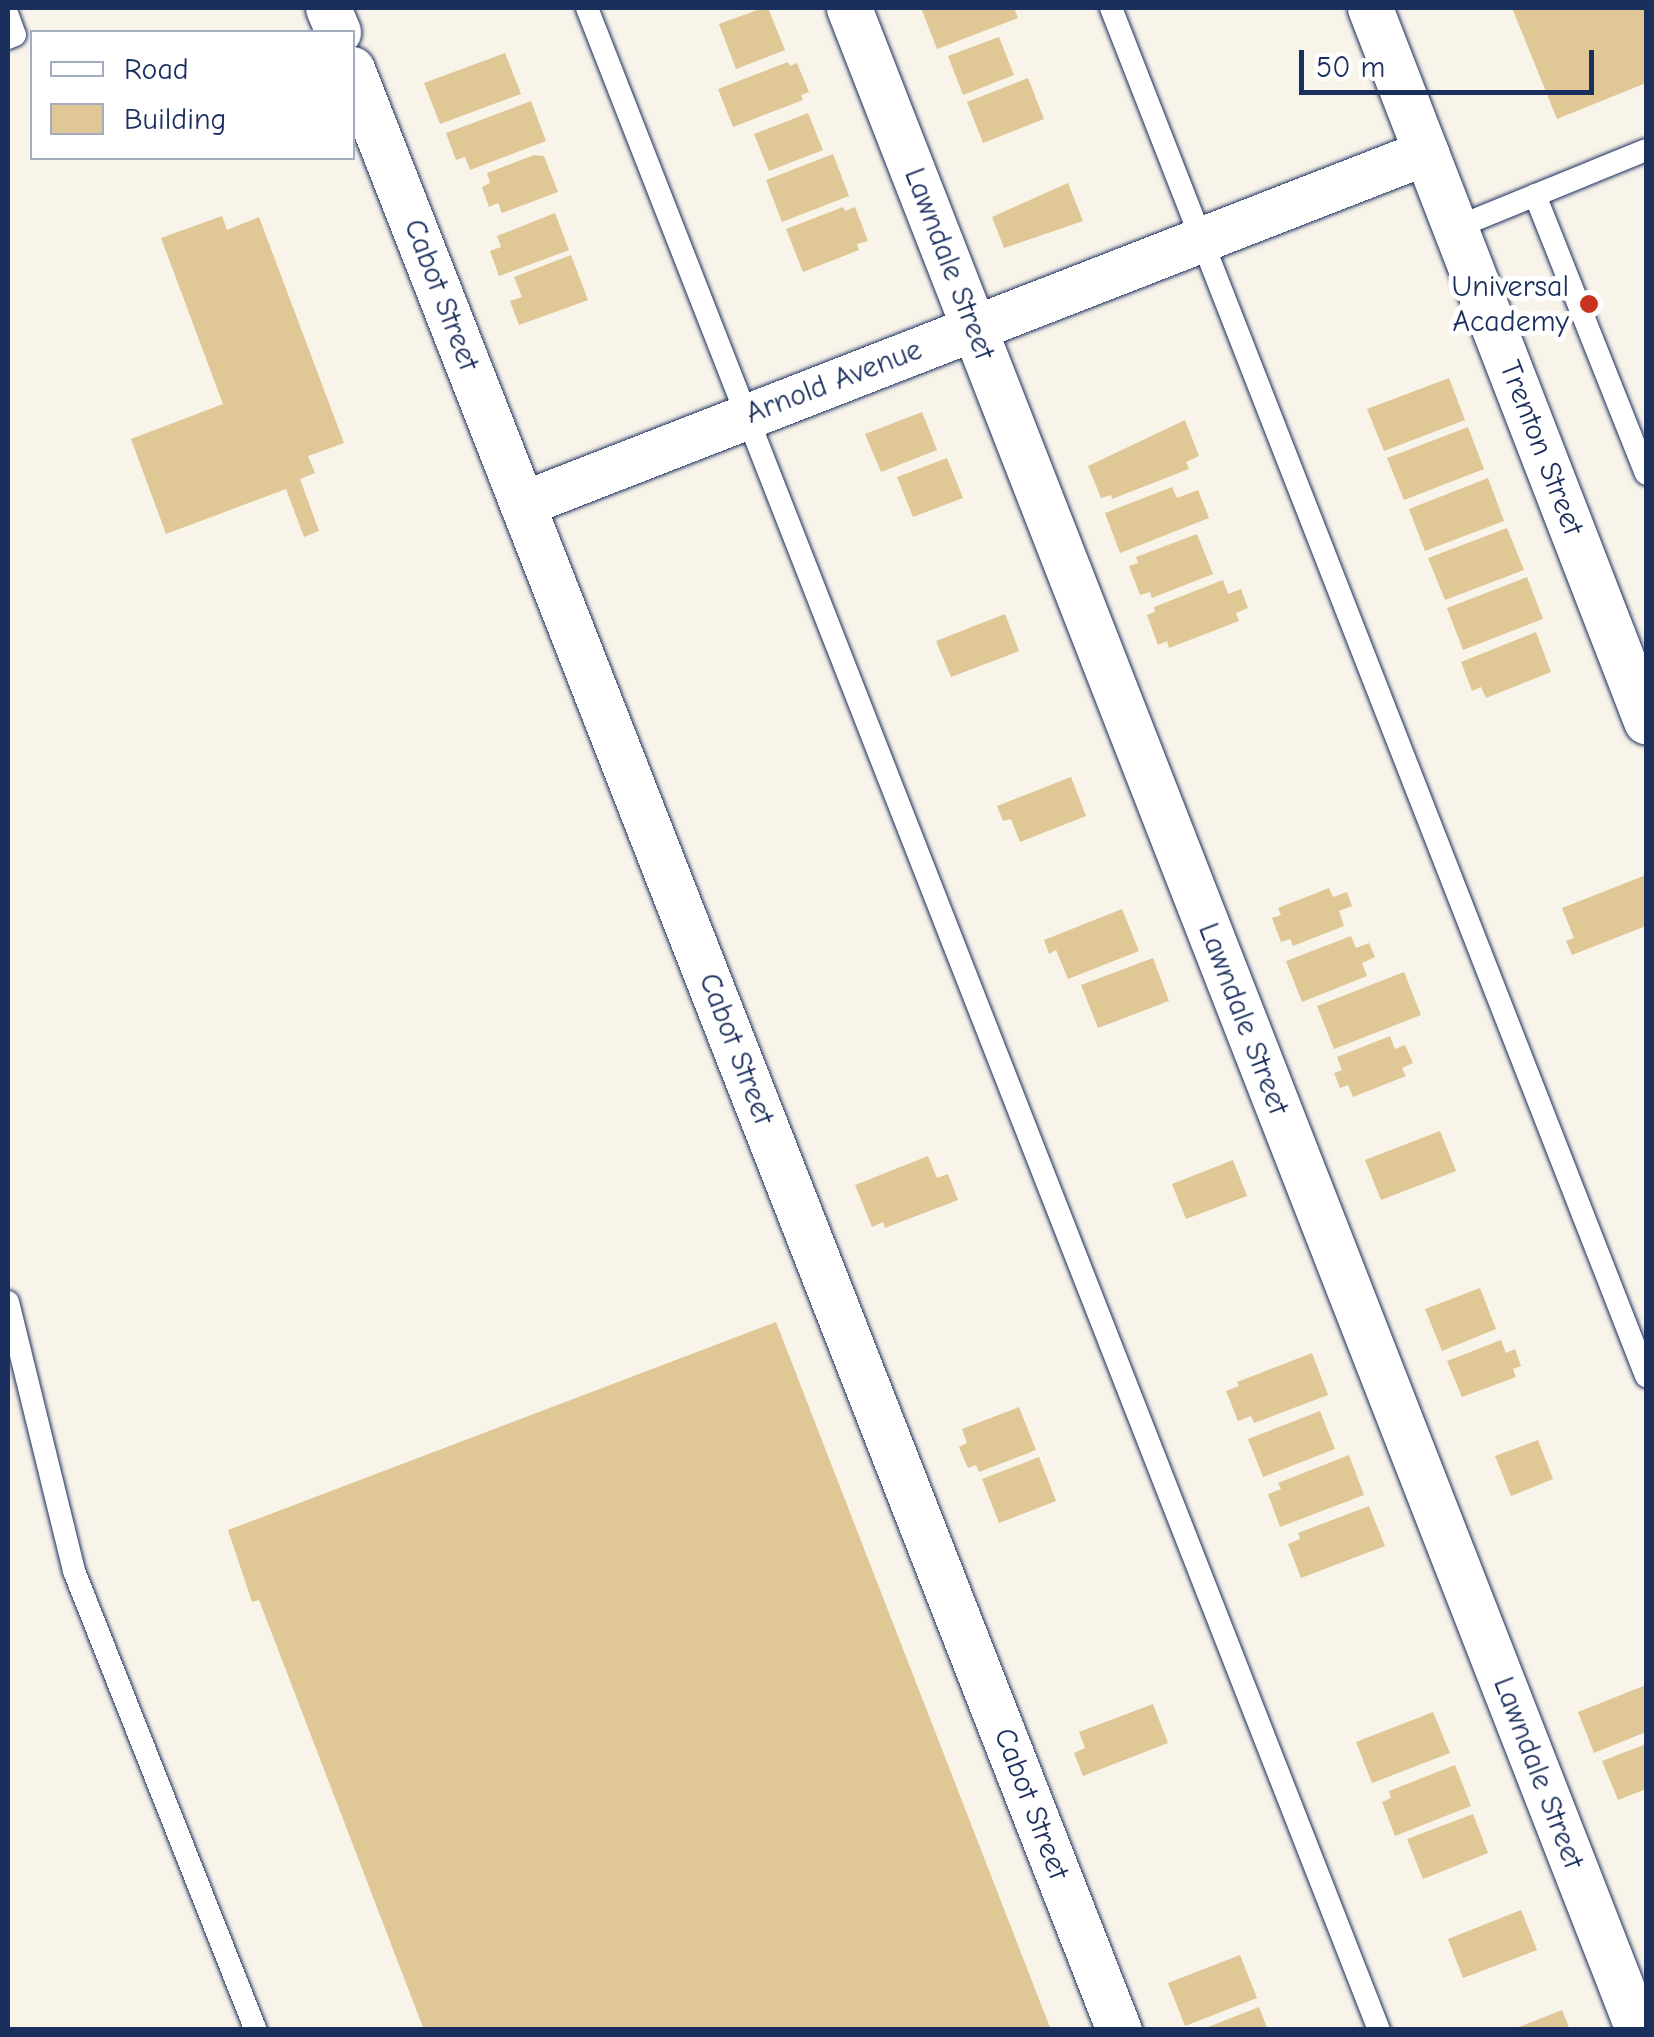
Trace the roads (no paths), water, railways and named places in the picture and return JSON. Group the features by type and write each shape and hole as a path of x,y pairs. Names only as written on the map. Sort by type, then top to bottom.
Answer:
{"street":[{"name":"Lawndale Street","path":"849,8 1638,2030"},
{"name":"Trenton Street","path":"1370,8 1645,714"},
{"name":"Cabot Street","path":"355,77 1119,2030"},
{"name":"Arnold Avenue","path":"522,504 1426,152"}],"lane":[{"path":"586,8 1379,2030"},
{"path":"1112,8 1646,1376"},
{"path":"8,16 15,35 8,38"},
{"path":"1455,228 1646,150"},
{"path":"1535,195 1646,474"},
{"path":"8,1302 74,1571 256,2030"}],"place":[{"name":"Universal Academy","path":"1589,304"}]}
